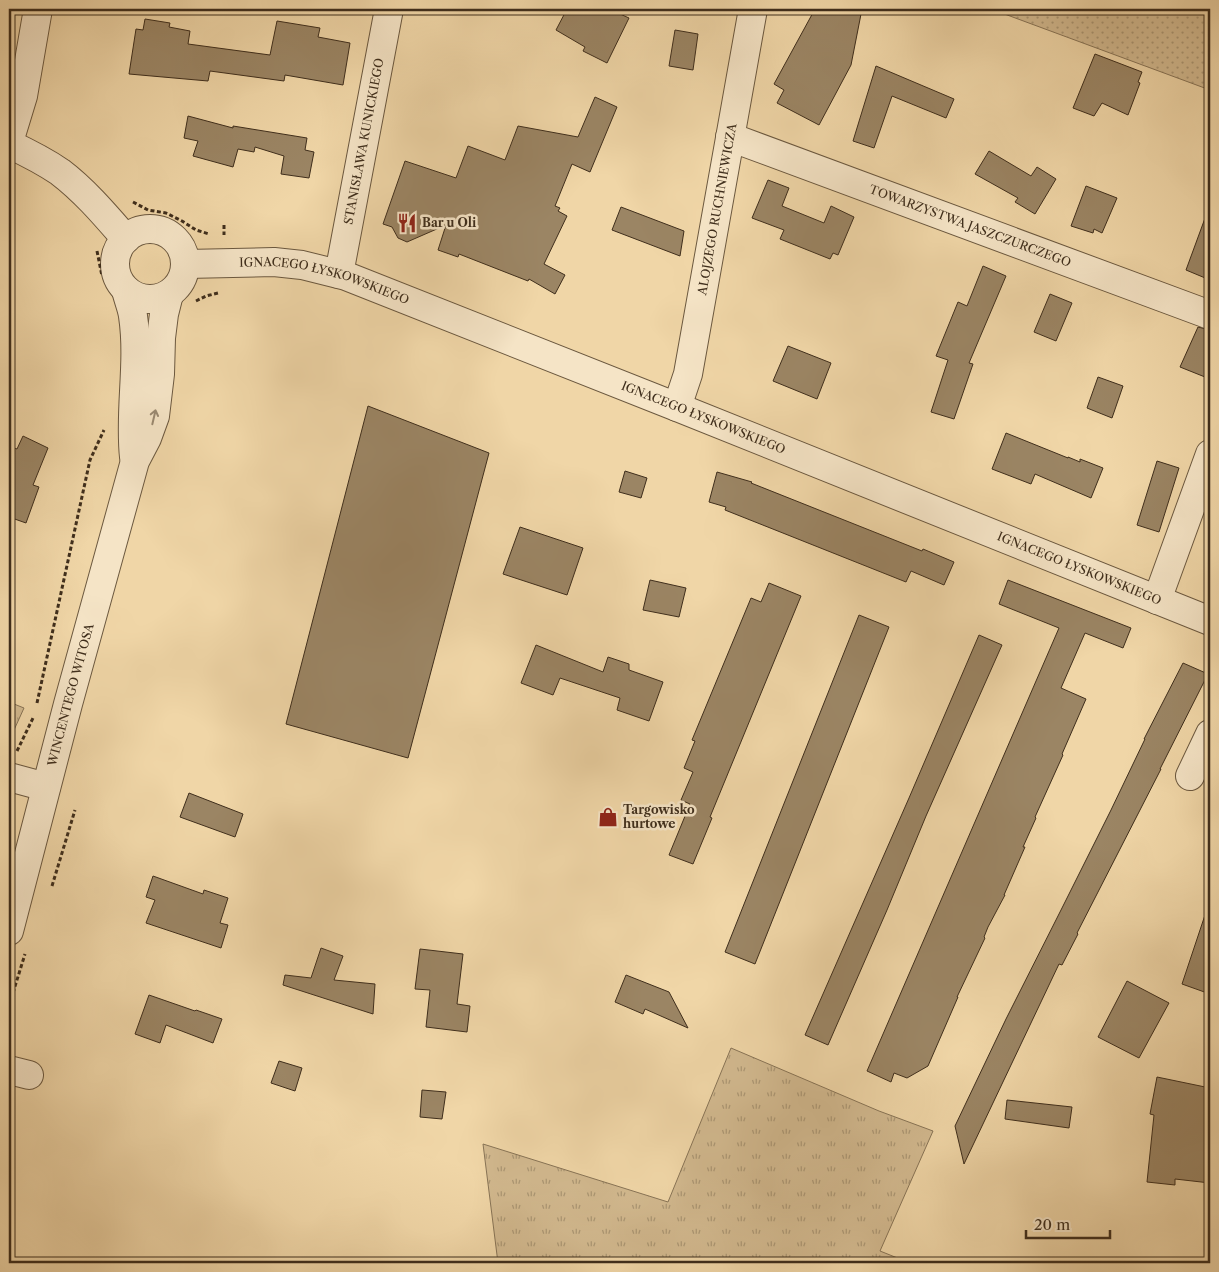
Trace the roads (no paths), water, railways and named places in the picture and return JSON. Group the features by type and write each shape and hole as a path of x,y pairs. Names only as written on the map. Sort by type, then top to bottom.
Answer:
{"street":[{"path":"38,9 23,96 9,143 36,157 60,173 100,209 126,239"},
{"name":"STANISŁAWA KUNICKIEGO","path":"339,274 389,9"},
{"name":"ALOJZEGO RUCHNIEWICZA","path":"677,407 688,374 753,9"},
{"name":"TOWARZYSTWA JASZCZURCZEGO","path":"730,137 1210,315"},
{"path":"145,229 156,229 178,241 184,252 186,264 184,276 178,286 179,300 146,300 126,290 119,281 115,259 119,248 134,233 145,229"},
{"name":"IGNACEGO ŁYSKOWSKIEGO","path":"186,264 274,262 302,265 339,274 677,407 1210,621"},
{"name":"WINCENTEGO WITOSA","path":"126,290 133,316 135,347 132,438 135,461"},
{"name":"WINCENTEGO WITOSA","path":"9,931 46,787 135,461 147,438 154,416 160,374 164,314 179,300"},
{"path":"1157,600 1210,454"},
{"path":"1190,776 1210,734"},
{"path":"12,766 46,787"}],"place":[{"name":"Bar u Oli","path":"407,223"},
{"name":"Targowisko hurtowe","path":"608,817"}]}
